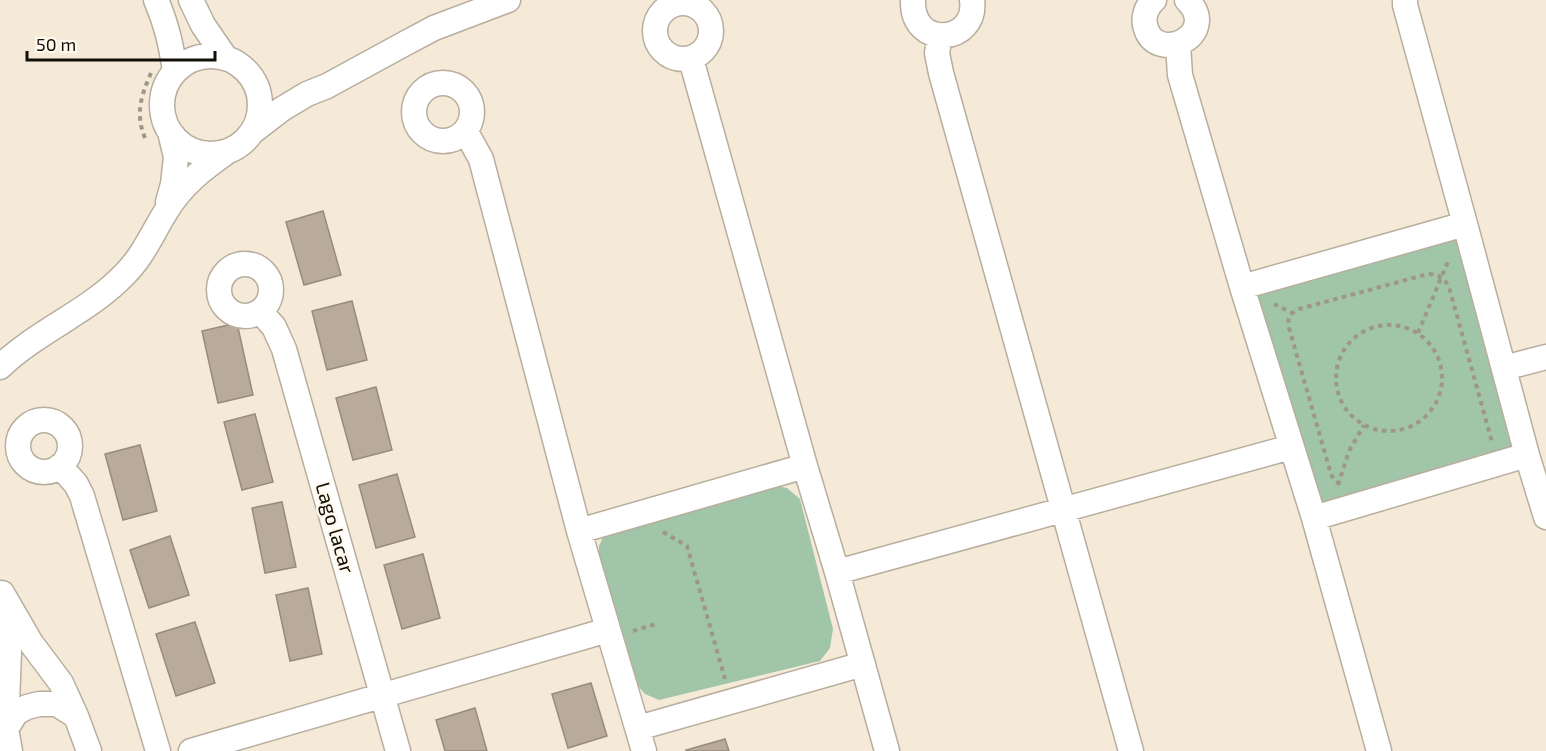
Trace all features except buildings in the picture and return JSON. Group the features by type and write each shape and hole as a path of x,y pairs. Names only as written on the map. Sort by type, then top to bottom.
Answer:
{"street":[{"path":"156,0 170,40 163,71 168,80 162,95 162,111 170,132 176,140 190,150 206,154 222,153 237,147 252,132 258,122 261,106 258,90 251,75 239,64 225,57 208,55 192,58 178,67 163,71"},
{"path":"191,0 202,26 225,57"},
{"path":"252,132 282,109 307,94 327,86 434,28 508,0"},
{"path":"913,0 916,20 922,28 940,36 950,35 966,25 971,16 972,0"},
{"path":"1154,0 1146,10 1145,26 1154,40 1170,46 1178,45 1186,40 1196,26 1197,17 1188,0"},
{"path":"1405,0 1527,455 1546,517"},
{"path":"940,36 937,53 941,73 1131,751"},
{"path":"1178,45 1180,75 1314,518 1379,751"},
{"path":"691,59 887,751"},
{"path":"246,70 280,92 293,96 307,94"},
{"path":"165,213 176,166 170,132"},
{"path":"466,132 481,159 579,531 618,631 641,740 863,664"},
{"path":"0,367 52,328 86,308 109,290 147,247 165,213 189,181 230,150"},
{"path":"1242,286 1465,224"},
{"name":"Lago lacar","path":"260,312 274,327 284,349 398,751"},
{"path":"1504,368 1546,357"},
{"path":"837,572 1291,447"},
{"path":"1314,518 1527,455"},
{"path":"60,466 76,484 82,496 158,751"},
{"path":"579,531 805,466"},
{"path":"1,591 32,643 61,683 89,751"},
{"path":"1,591 9,652 8,740"},
{"path":"191,751 618,631"},
{"path":"8,740 16,713 27,707 57,704 76,716"}],"path":[{"path":"147,142 142,132 139,115 140,102 163,71"},
{"path":"1418,333 1465,224"},
{"path":"1341,485 1331,474 1287,321 1292,313 1299,309 1428,274 1441,276 1449,288 1490,438"},
{"path":"1385,325 1402,326 1418,333 1431,345 1440,361 1443,379 1439,397 1430,413 1416,424 1399,431 1381,431 1364,425 1351,415 1341,401 1336,384 1337,367 1344,352 1354,339 1369,329 1385,325"},
{"path":"1314,518 1341,485 1349,451 1364,425"},
{"path":"656,529 687,546 725,680 736,677"},
{"path":"618,631 656,624"}],"green space":[{"path":"1465,224 1527,455 1314,518 1242,287"},
{"path":"772,485 787,488 800,499 833,629 830,648 820,661 659,700 645,694 639,687 599,559 599,546 604,535"}]}
